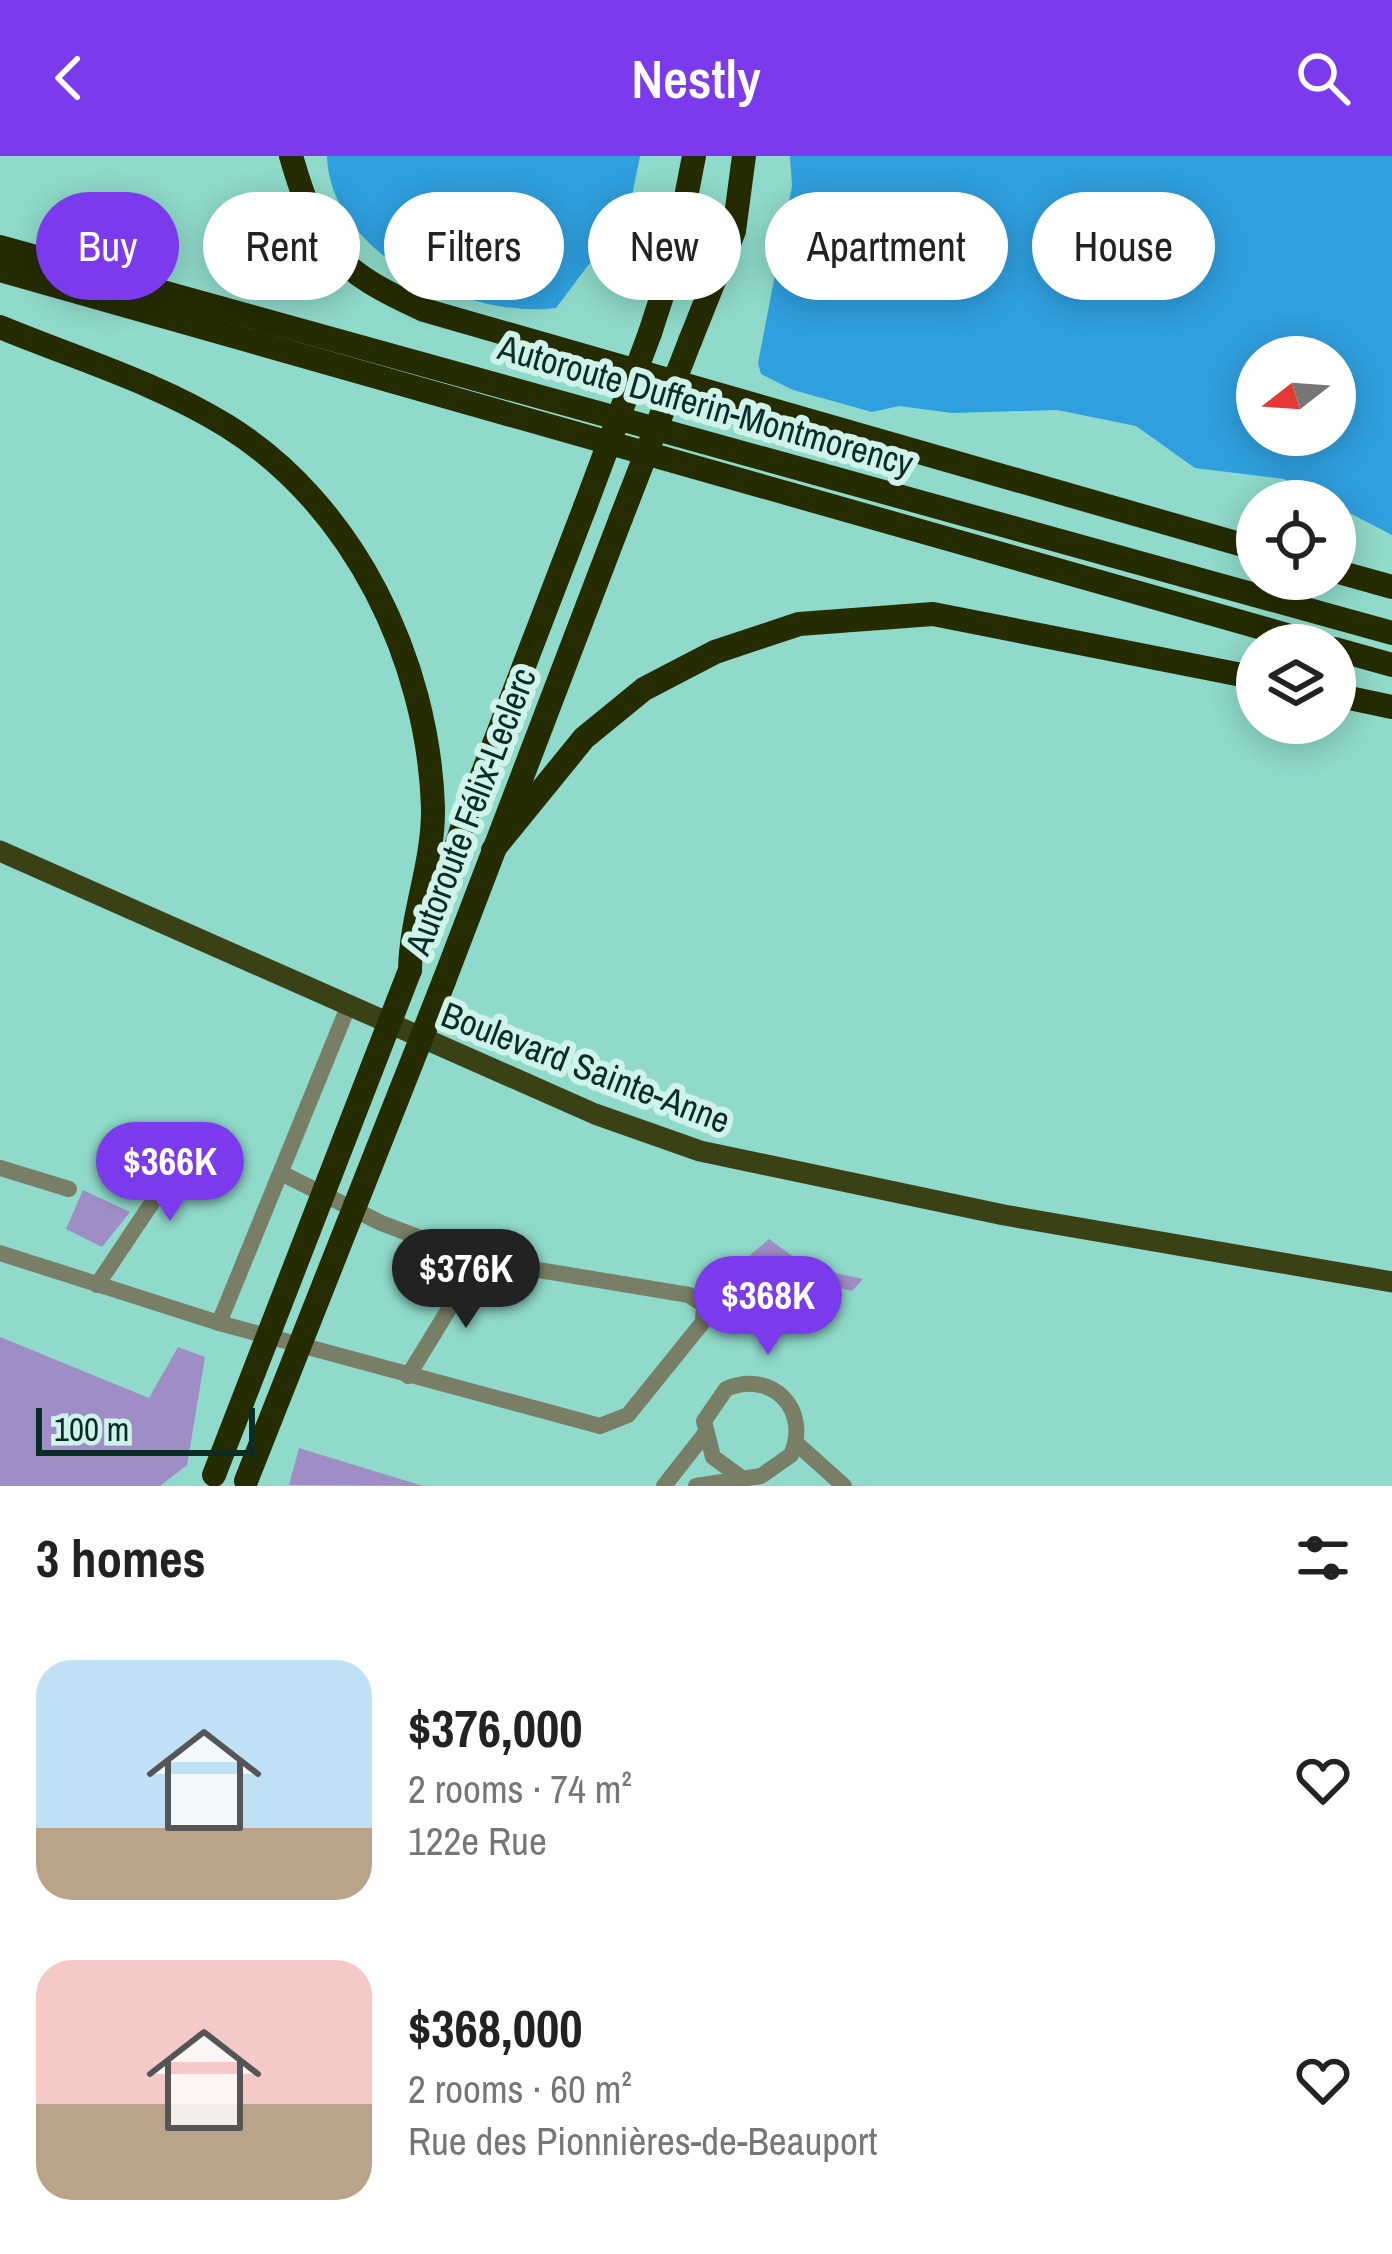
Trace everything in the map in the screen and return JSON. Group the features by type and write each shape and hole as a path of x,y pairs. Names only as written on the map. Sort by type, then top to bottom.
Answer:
{"highway":[{"path":"291,156 309,218 358,280 424,310 1236,543"},
{"path":"410,970 650,333 674,259 694,156"},
{"name":"Autoroute Félix-Leclerc","path":"245,1484 734,231 744,156"},
{"name":"Autoroute Dufferin-Montmorency","path":"0,247 1392,633"},
{"name":"Autoroute Dufferin-Montmorency","path":"0,270 1248,624"},
{"path":"0,327 189,405 230,428 322,508 342,535 401,649 432,786 428,868 410,970"},
{"path":"1356,577 1392,587"},
{"path":"494,850 584,738 644,689 715,652 800,624 933,614 1236,674"},
{"path":"1356,655 1392,665"},
{"path":"1356,699 1392,707"},
{"name":"Autoroute Félix-Leclerc","path":"212,1480 410,970"}],"main road":[{"name":"Boulevard Sainte-Anne","path":"0,851 595,1114 700,1151 835,1184 1392,1282"}],"street":[{"path":"219,1323 348,1007"},
{"path":"97,1285 198,1134"},
{"path":"0,1168 69,1189"},
{"path":"0,1253 219,1323 600,1426 615,1424 704,1322 704,1305 689,1295 479,1260 381,1223 281,1173"},
{"path":"408,1376 479,1260"},
{"path":"664,1486 704,1435 716,1398 750,1382 774,1389 792,1407 796,1444 783,1464 761,1476"},
{"path":"704,1435 712,1457 739,1475"},
{"path":"796,1444 844,1486"},
{"path":"696,1486 739,1475 761,1476 782,1486"}],"shaded area":[{"path":"83,1190 130,1212 102,1247 66,1229"},
{"path":"769,1239 807,1267 863,1279 852,1291 798,1278 775,1288 734,1269"},
{"path":"0,1337 149,1398 178,1347 205,1357 187,1465 160,1486 0,1486"},
{"path":"299,1448 423,1486 289,1485"}],"water":[{"path":"327,156 640,156 633,192 588,192 588,265 564,297 564,192 384,192 384,255 360,232 360,192 334,192"},
{"path":"790,156 1392,156 1392,535 1356,516 1356,480 1286,480 1195,468 1136,426 1057,410 952,413 899,406 872,412 793,390 761,374 758,363 770,300 1008,300 1008,192 791,192"},
{"path":"474,300 562,300 556,308"}]}
